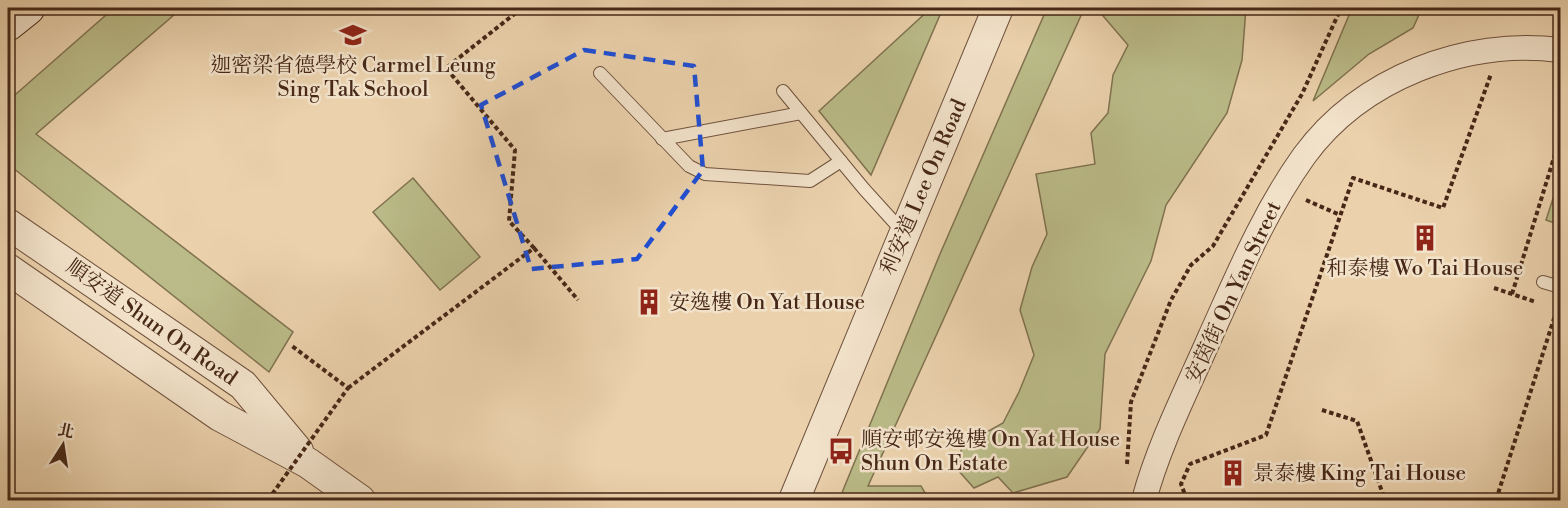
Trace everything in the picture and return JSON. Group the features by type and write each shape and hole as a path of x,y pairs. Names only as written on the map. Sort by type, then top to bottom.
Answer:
{"main road":[{"path":"8,24 28,8"}],"street":[{"name":"利安道 Lee On Road","path":"794,501 998,8"},
{"name":"安茵街 On Yan Street","path":"1144,501 1160,451 1242,264 1282,190 1306,154 1328,130 1367,97 1391,82 1433,63 1460,55 1492,50 1523,48 1560,50"},
{"name":"順安道 Shun On Road","path":"8,224 243,385 308,463"},
{"name":"順安道 Shun On Road","path":"8,269 220,416 308,463 360,501"}],"lane":[{"path":"600,73 688,166 705,174 810,181 841,161"},
{"path":"783,91 903,233"},
{"path":"662,139 801,113"},
{"path":"1543,282 1560,287"}],"path":[{"path":"522,8 446,68 515,150 509,220 578,300"},
{"name":"安茵街 On Yan Street","path":"1126,473 1131,402 1171,300 1191,265 1214,246 1302,94 1341,8"},
{"path":"1187,501 1181,484 1190,464 1266,435 1353,178 1443,208 1493,69"},
{"path":"1512,294 1560,138"},
{"path":"268,501 348,388 534,248"},
{"path":"1494,288 1546,305"},
{"path":"1496,501 1559,309 1559,303"},
{"path":"292,346 348,388"},
{"path":"1322,410 1357,421 1385,501"}],"highlighted area":[{"path":"584,50 694,66 703,170 637,259 531,269 481,105"}],"green space":[{"path":"114,8 182,8 36,134 293,332 269,372 8,164 8,101"},
{"path":"931,8 943,8 871,175 819,111"},
{"path":"1047,8 1246,8 1242,60 1227,113 1166,205 1151,261 1105,354 1100,429 1067,477 1013,493 998,477 974,488 957,469 962,446 1003,423 1034,355 1020,310 1032,267 1047,234 1036,174 1095,164 1091,133 1108,113 1113,75 1128,45 1098,10 1084,9 868,486 921,486 929,500 839,500 940,254"},
{"path":"1352,8 1422,8 1413,28 1369,54 1313,101"},
{"path":"1560,177 1560,225 1546,220"},
{"path":"413,178 480,257 440,290 373,212"}],"place":[{"name":"迦密梁省德學校 Carmel Leung Sing Tak School","path":"353,35"},
{"name":"和泰樓 Wo Tai House","path":"1425,238"},
{"name":"安逸樓 On Yat House","path":"649,302"},
{"name":"順安邨安逸樓 On Yat House Shun On Estate","path":"841,451"},
{"name":"景泰樓 King Tai House","path":"1233,473"}]}
